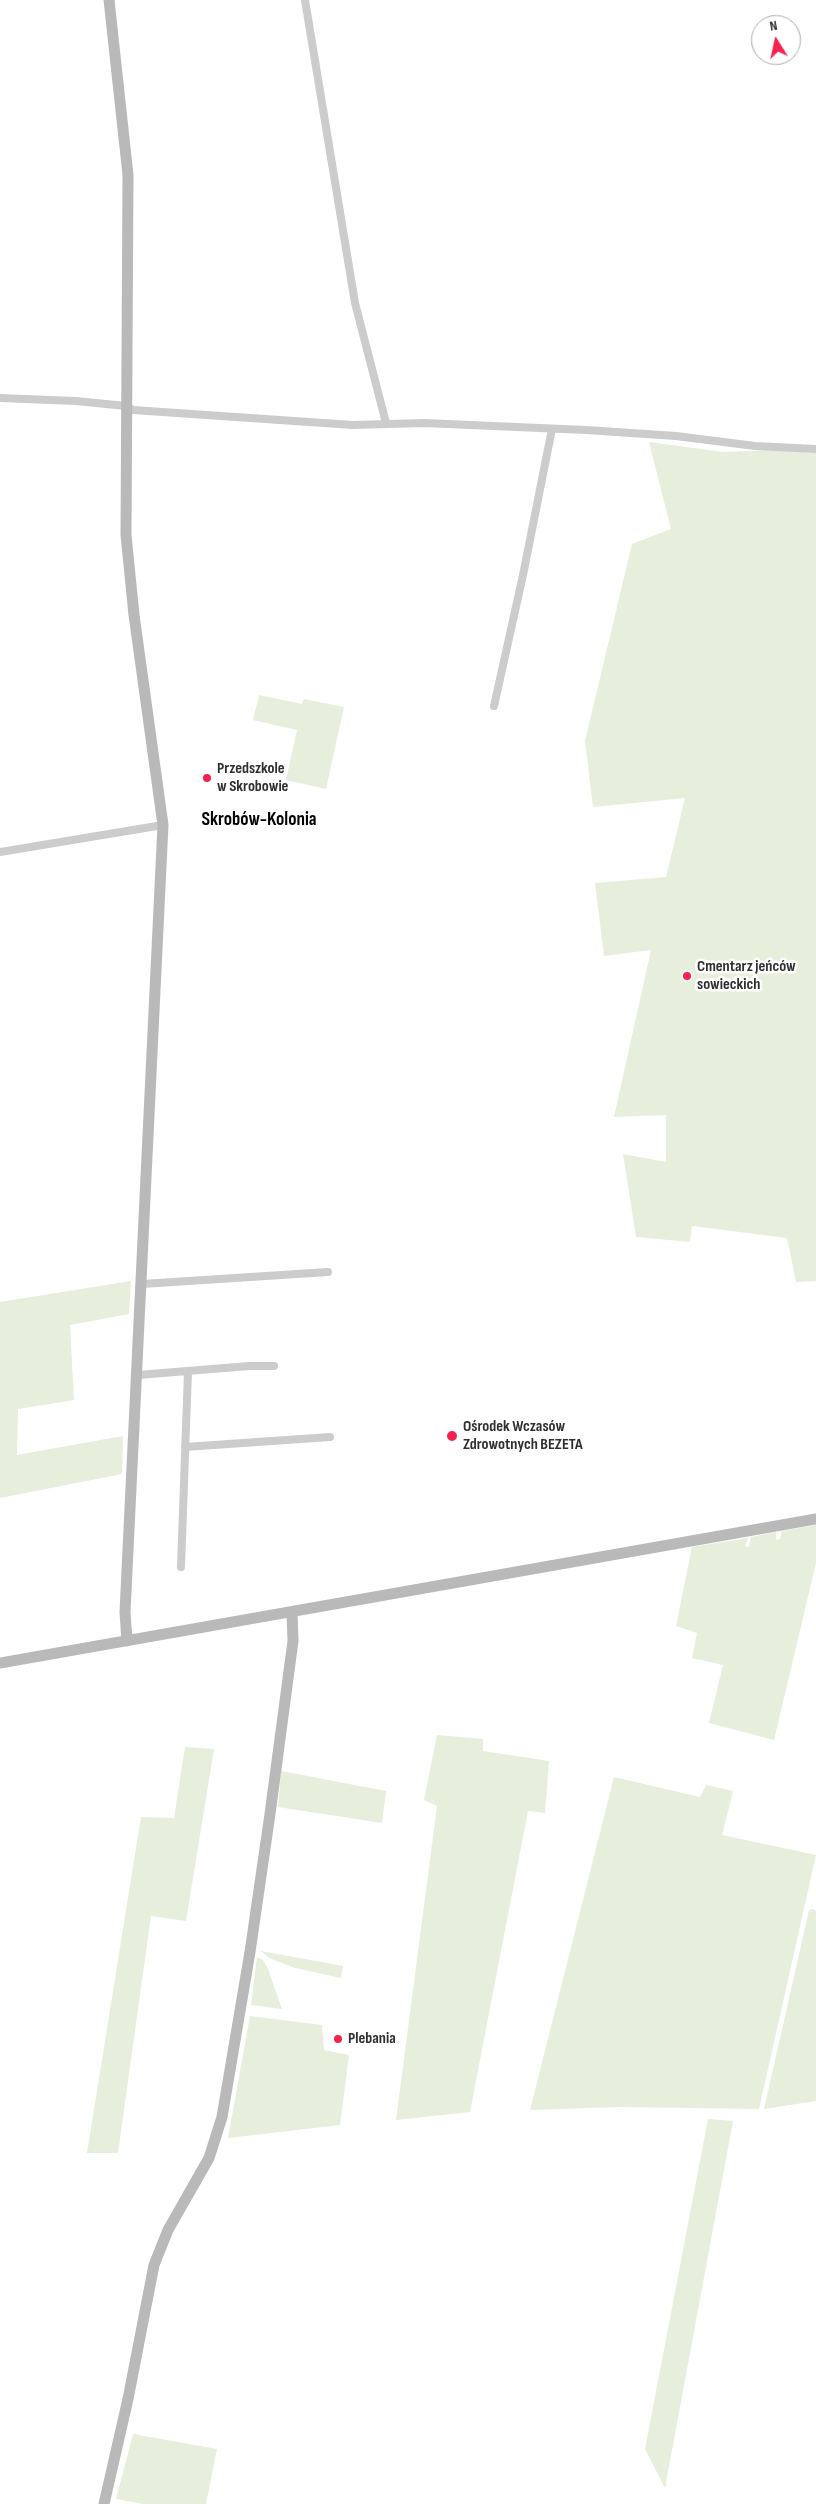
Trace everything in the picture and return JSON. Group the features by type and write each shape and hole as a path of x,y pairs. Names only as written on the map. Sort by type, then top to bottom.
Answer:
{"street":[{"path":"109,0 128,175 126,535 129,573 163,825 138,1375 125,1612 127,1641"},
{"path":"305,0 355,303 386,423"},
{"path":"0,398 76,401 126,406 133,410 289,421 353,425 386,423 552,429 676,436 755,446 816,449"},
{"path":"494,706 524,575 552,429"},
{"path":"0,852 163,825"},
{"path":"142,1284 328,1272"},
{"path":"138,1375 274,1366"},
{"path":"181,1567 188,1371"},
{"path":"185,1447 330,1437"},
{"path":"0,1663 816,1519"},
{"path":"104,2504 128,2400 154,2264 168,2230 207,2162 222,2117 250,1952 270,1814 293,1641 292,1612"}],"green space":[{"path":"649,442 723,452 773,450 816,453 816,1281 796,1282 787,1238 692,1226 690,1242 636,1237 623,1154 666,1162 666,1115 614,1117 651,950 604,956 595,883 666,877 685,798 593,807 585,741 632,544 671,529"},
{"path":"259,695 302,704 304,699 344,707 326,789 286,780 297,730 253,720"},
{"path":"131,1281 129,1314 70,1325 74,1400 18,1409 17,1455 123,1436 122,1474 0,1498 0,1302"},
{"path":"816,1525 816,1563 774,1740 709,1723 723,1665 692,1658 697,1633 676,1626 692,1547 748,1538 745,1546 749,1547 751,1537 776,1532 776,1540 780,1539 782,1531"},
{"path":"437,1735 483,1739 483,1751 549,1761 545,1813 528,1811 470,2112 396,2120 437,1806 424,1800"},
{"path":"185,1747 214,1749 186,1921 151,1916 118,2153 87,2153 141,1817 174,1818"},
{"path":"281,1771 386,1791 382,1823 278,1807"},
{"path":"614,1777 700,1797 706,1785 733,1791 722,1835 816,1855 759,2109 620,2107 530,2110"},
{"path":"813,1909 816,1911 816,2101 764,2109 809,1910"},
{"path":"261,1951 343,1966 341,1978 295,1968 269,1958"},
{"path":"257,1957 263,1960 268,1969 282,2009 251,2005"},
{"path":"250,2016 322,2025 324,2050 349,2055 340,2125 228,2138"},
{"path":"708,2119 733,2121 665,2488 645,2449"},
{"path":"133,2434 217,2449 206,2504 143,2504 116,2499"}],"place":[{"name":"Przedszkole w Skrobowie","path":"207,778"},
{"name":"Cmentarz jeńców sowieckich","path":"687,976"},
{"name":"Ośrodek Wczasów Zdrowotnych BEZETA","path":"452,1436"},
{"name":"Plebania","path":"338,2039"}],"district":[{"name":"Skrobów-Kolonia","path":"259,820"}]}
